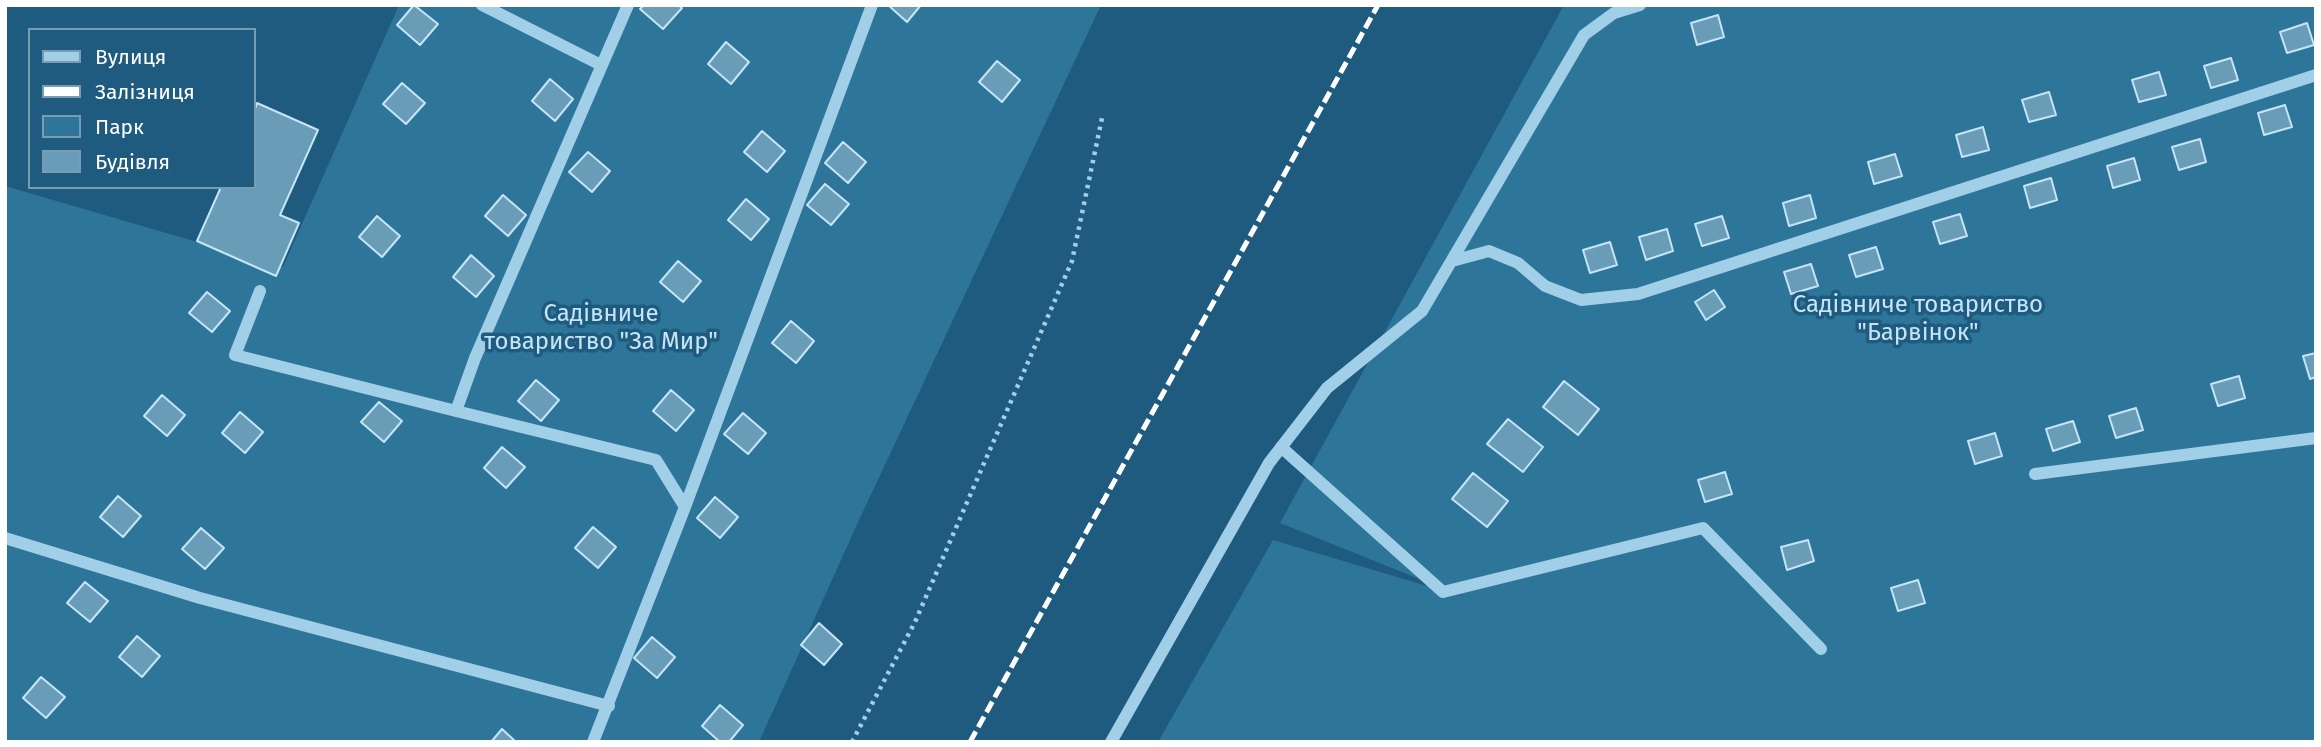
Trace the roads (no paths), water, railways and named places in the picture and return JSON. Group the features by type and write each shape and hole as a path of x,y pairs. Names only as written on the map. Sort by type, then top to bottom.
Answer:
{"street":[{"path":"482,5 601,65"},
{"path":"456,411 628,5"},
{"path":"593,742 685,507 872,5"},
{"path":"1602,20 1612,5"},
{"path":"1111,742 1269,463 1327,388 1422,311 1584,35 1614,13 1640,5"},
{"path":"1452,261 1489,251 1518,263 1545,286 1581,300 1638,294 2316,75"},
{"path":"260,291 235,355 656,460 685,507"},
{"path":"2035,474 2316,438"},
{"path":"1281,447 1443,592 1703,528 1821,649"},
{"path":"5,538 200,598 609,706"}],"railway":[{"path":"970,742 1378,5"}],"park label":[{"name":"Садівниче товариство \"Барвінок\"","path":"1918,319"},
{"name":"Садівниче товариство \"За Мир\"","path":"601,328"}]}
